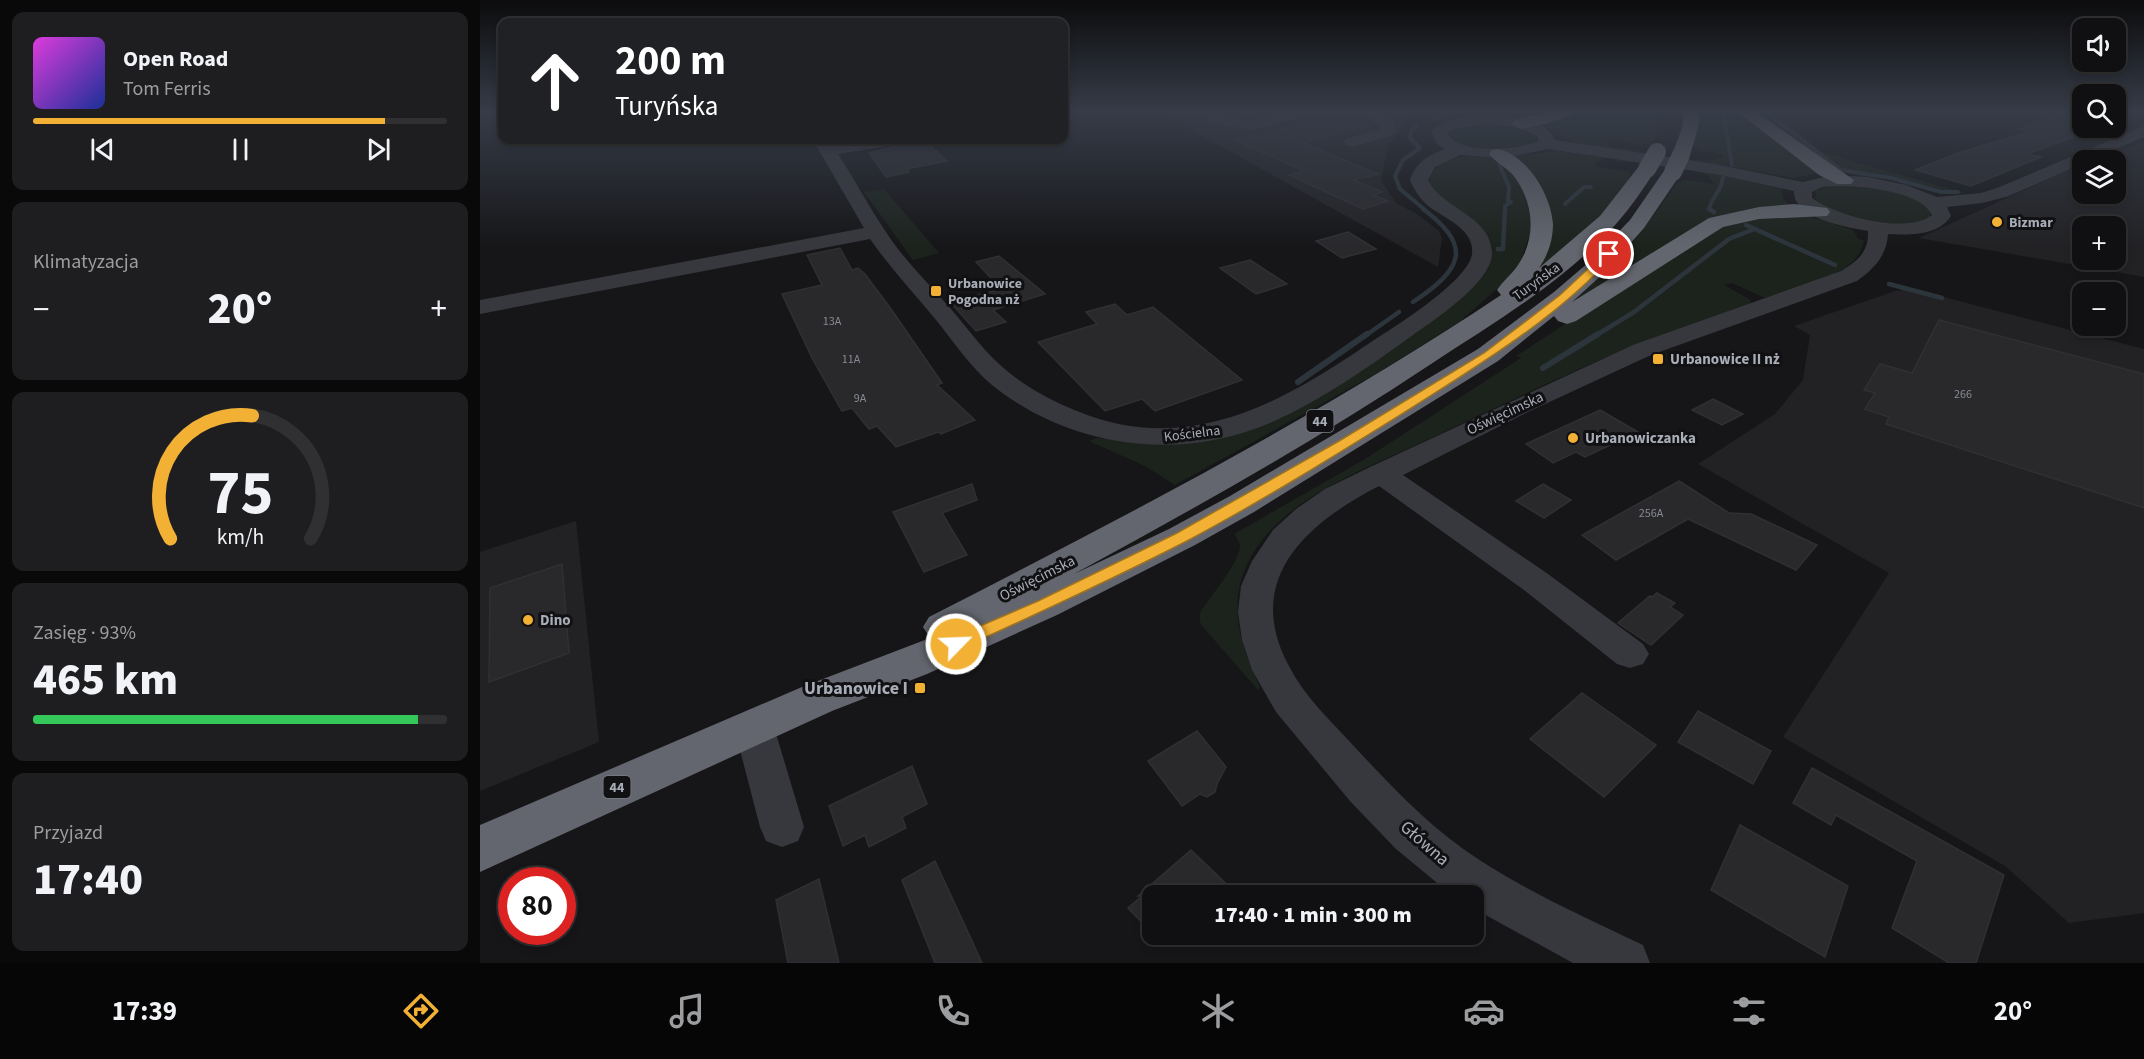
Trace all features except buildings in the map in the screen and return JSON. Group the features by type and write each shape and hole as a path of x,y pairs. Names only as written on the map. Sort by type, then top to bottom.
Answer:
{"highway":[{"path":"1473,325 1524,276 1541,243 1541,207 1534,191 1510,160 1504,157"},
{"name":"Turyńska","path":"1473,325 1542,279 1569,257 1610,218 1653,157"},
{"name":"Turyńska","path":"1488,355 1563,297 1597,267 1637,224 1680,157"},
{"path":"1807,157 1826,171 1844,180"},
{"path":"1488,355 1540,333 1716,222 1731,217 1769,212 1820,212"},
{"name":"Oświęcimska","path":"817,699 923,638 1075,559 1314,424 1392,379 1473,325"},
{"name":"Oświęcimska","path":"480,849 817,699 912,663 989,629 1182,537 1344,444 1488,355"}],"street":[{"name":"Kościelna","path":"832,157 876,232 994,374 1029,399 1076,424 1108,432 1162,437 1199,434 1231,428 1258,419 1321,388 1445,300 1470,278 1481,262 1479,239 1465,222 1428,195 1419,180 1422,170 1431,162 1442,157"},
{"path":"1633,157 1707,168 1806,188 1823,182 1844,180 1870,182 1896,188 1934,203 1942,216 1931,225 1908,228 1878,227 1853,222 1820,212 1803,200 1801,195 1806,188"},
{"path":"1934,203 1982,198 2003,192 2084,157"},
{"name":"Oświęcimska","path":"1289,700 1269,665 1257,629 1256,601 1263,570 1281,540 1302,519 1336,496 1380,472 1642,350 1850,276 1873,258 1879,236 1878,227"},
{"path":"480,307 876,232"},
{"path":"1380,472 1536,582 1630,654"},
{"name":"Główna","path":"1289,700 1345,766 1434,854 1462,875 1528,913 1625,963"},
{"path":"754,727 782,827"}],"shaded area":[{"path":"1240,157 1386,157 1381,180 1396,203 1417,214 1439,231 1442,238 1438,267"},
{"path":"1458,157 1492,157 1505,163 1530,198 1533,239 1528,239 1521,261 1505,282 1459,322 1374,375 1175,485 1145,466 1089,441 1097,438 1160,444 1216,438 1468,291 1489,267 1491,248 1477,230 1440,199 1432,188 1429,178 1443,163"},
{"path":"1515,157 1606,157 1640,161 1617,162 1615,159 1606,158 1599,161 1595,166 1630,172 1630,177 1633,178 1595,222 1535,276 1534,181"},
{"path":"1721,157 1798,157 1819,173 1793,178 1693,160 1714,160"},
{"path":"1817,157 1839,157 1964,193 1941,192 1905,182 1852,175 1835,170"},
{"path":"2126,157 2144,157 2144,277 2104,270 2126,270 2126,216 2072,216 2072,265 1919,238 2072,169 2072,204 2126,204"},
{"path":"1689,168 1782,189 1783,198 1789,205 1741,211 1564,310 1638,236 1677,183 1686,180 1713,184 1709,176"},
{"path":"1832,185 1871,187 1900,192 1923,203 1931,212 1930,216 1905,224 1888,224 1870,222 1837,213 1815,198 1816,191"},
{"path":"884,189 939,253 913,260 864,192"},
{"path":"1808,216 1853,230 1858,239 1864,240 1860,252 1839,272 1808,285 1765,298 1732,283 1724,285 1751,300 1750,304 1631,347 1554,380 1334,484 1289,513 1270,530 1255,550 1240,584 1238,619 1246,653 1260,687 1258,690 1203,627 1200,622 1200,613 1238,554 1240,545 1234,534 1365,459 1521,358 1516,356 1707,232 1742,219"},
{"path":"1913,289 2072,330 2072,336 2094,336 2144,349 2144,913 2069,923 2005,866 1783,737 1889,573 1698,464 1775,414 1803,380 1810,335 1794,326 1895,291"},
{"path":"576,521 599,742 480,791 480,552"}],"waterway":[{"path":"1407,157 1403,160 1395,176 1400,189 1425,210"},
{"path":"1731,157 1732,165"},
{"path":"1824,157 1841,170 1891,178 1941,192 1958,192"},
{"path":"1499,164 1509,187 1508,202"},
{"path":"1709,209 1723,177"},
{"path":"1565,204 1584,187 1591,187"},
{"path":"1505,209 1505,206 1511,202"},
{"path":"1413,302 1442,279 1451,269 1456,258 1455,247 1450,235 1423,209"},
{"path":"1498,249 1503,249 1505,209"},
{"path":"1709,209 1714,212"},
{"path":"1746,225 1835,265"},
{"path":"1595,336 1634,312 1729,239 1754,229"},
{"path":"1889,284 1942,298"},
{"path":"1365,336 1399,312"},
{"path":"1298,382 1367,334"},
{"path":"1543,368 1598,334"}],"place":[{"name":"Bizmar","path":"1997,222"},
{"name":"Urbanowice Pogodna nż","path":"936,291"},
{"name":"Urbanowice II nż","path":"1658,359"},
{"name":"Urbanowiczanka","path":"1573,438"},
{"name":"Dino","path":"528,620"},
{"name":"Urbanowice I","path":"920,688"}],"route":[{"path":"956,644 1043,605 1182,537 1344,444 1488,355 1563,297 1609,254"}]}
